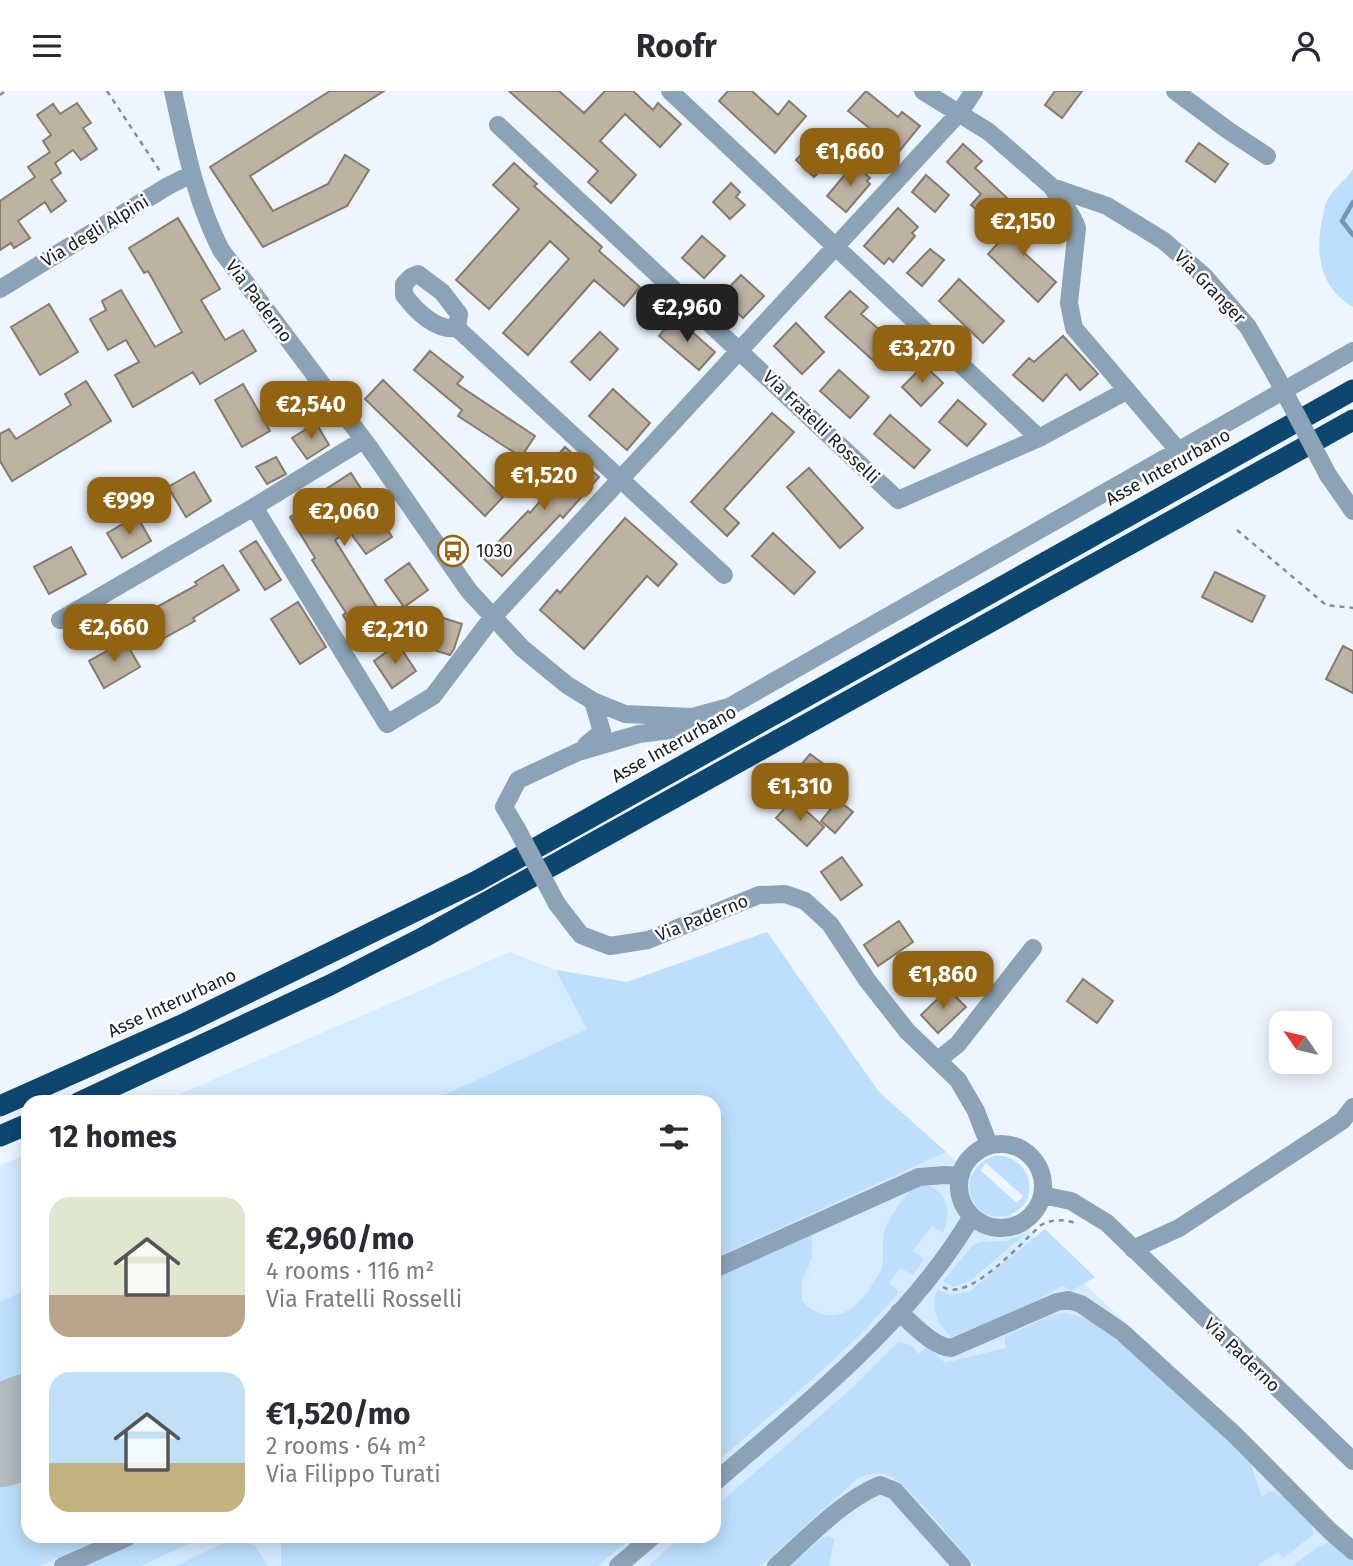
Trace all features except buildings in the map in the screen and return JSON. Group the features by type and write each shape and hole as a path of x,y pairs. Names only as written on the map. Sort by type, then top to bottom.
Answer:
{"highway":[{"name":"Asse Interurbano","path":"25,1095 186,1023 477,881 1353,390"},
{"path":"95,1095 330,985 424,937 1353,420"},
{"name":"Asse Interurbano","path":"0,1106 21,1097"},
{"path":"0,1136 21,1127"}],"street":[{"name":"Via Paderno","path":"173,91 191,175 220,250 363,440 469,591 492,618 543,667 593,701 625,714 692,717 729,707"},
{"path":"670,91 1039,438"},
{"name":"Via Granger","path":"923,91 989,132 1052,187 1107,206 1164,241 1203,276 1248,327 1328,475 1353,511"},
{"path":"254,507 387,724 433,696 492,618 960,112 974,91"},
{"path":"1175,91 1267,156"},
{"name":"Via Fratelli Rosselli","path":"498,125 898,500 1039,438 1126,391"},
{"name":"Via degli Alpini","path":"0,289 168,186 191,175"},
{"path":"1052,187 1077,228 1070,286 1070,316 1074,328 1177,449"},
{"path":"457,328 724,575"},
{"name":"Via Paderno","path":"989,1145 976,1111 958,1080 907,1031 867,980 830,924 805,901 785,894 759,895 648,940 610,947 580,935 557,904 504,807 518,780 578,752 639,734 691,726 729,707 1353,351"},
{"path":"60,620 363,440"},
{"path":"593,701 602,732"},
{"name":"Via Paderno","path":"578,752 625,714"},
{"path":"639,734 650,716"},
{"path":"938,1060 958,1044 1033,948"},
{"path":"1132,1249 1191,1220 1342,1121 1353,1107"},
{"path":"1006,1143 1019,1147 1030,1154 1043,1177 1042,1195 1032,1215 1017,1225 995,1228 984,1225 965,1209 960,1196 960,1176 970,1157 989,1145 1006,1143"},
{"path":"721,1266 919,1177 945,1174 960,1176"},
{"name":"Via Paderno","path":"1042,1195 1071,1201 1107,1223 1353,1461"},
{"path":"721,1477 844,1369 899,1312 929,1277 971,1216"},
{"path":"899,1312 926,1336 951,1348 1057,1302 1068,1300 1081,1304 1122,1332 1235,1435 1329,1531 1353,1551"},
{"path":"776,1566 834,1515 867,1490 880,1485 895,1491 962,1566"},
{"path":"63,1566 115,1543"},
{"path":"618,1566 645,1543"}],"path":[{"path":"0,95 5,91"},
{"path":"107,91 158,166 168,186"},
{"path":"1237,530 1325,605 1353,608"},
{"path":"929,1277 949,1291 968,1287 985,1276 1041,1224 1058,1220 1080,1225"}],"shaded area":[{"path":"1353,169 1353,307 1333,290 1327,280 1322,269 1319,245 1327,201"},
{"path":"767,932 879,1092 956,1161 1353,1540 1353,1566 0,1566 0,1165 21,1157 21,1543 721,1543 721,1095 177,1095 510,952 556,970 627,982"},
{"path":"767,932 879,1092 946,1152 721,1255 721,1095 444,1095 587,1029 556,970 627,982"},
{"path":"994,1156 1007,1157 1025,1170 1029,1191 1026,1201 1019,1209 1008,1215 995,1216 976,1205 970,1184 973,1173 981,1163","holes":["986,1163 1023,1196 1017,1203 980,1170"]},
{"path":"920,1183 942,1195 947,1209 943,1233 932,1226 913,1251 924,1259 913,1275 900,1268 889,1283 899,1292 878,1316 810,1382 721,1458 721,1271 804,1233 812,1236 812,1258 802,1281 802,1301 812,1310 823,1314 842,1313 860,1301 879,1275 887,1225 910,1192"},
{"path":"1045,1229 1095,1277 1072,1291 1063,1286 1019,1310 951,1337 936,1315 937,1289 950,1295 969,1292"},
{"path":"1024,1235 970,1281 953,1287 943,1281 972,1246 980,1242 1005,1241"},
{"path":"21,1292 21,1402 0,1412 0,1302"},
{"path":"1066,1313 1106,1326 1249,1459 1262,1497 1269,1491 1286,1497 1310,1523 1314,1534 1283,1558 1278,1552 1257,1566 975,1566 906,1488 885,1474 878,1473 858,1478 761,1566 648,1566 674,1543 721,1543 721,1502 850,1390 898,1342 911,1345 919,1354 928,1346 945,1363 1005,1348 1005,1336 1050,1316"},
{"path":"21,1447 21,1543 91,1543 39,1566 0,1566 0,1457"},
{"path":"823,1537 834,1539 829,1566 789,1566"},
{"path":"1331,1541 1353,1558 1353,1566 1292,1566 1318,1547"},
{"path":"128,1543 190,1543 141,1566 76,1566"},
{"path":"224,1543 248,1543 256,1547 268,1566 175,1566"},
{"path":"281,1543 625,1543 598,1566 281,1566"}],"waterway":[{"path":"1353,202 1342,221 1353,235"}],"runway":[{"path":"0,1437 21,1427"}],"place":[{"name":"1030","path":"453,551"}]}
